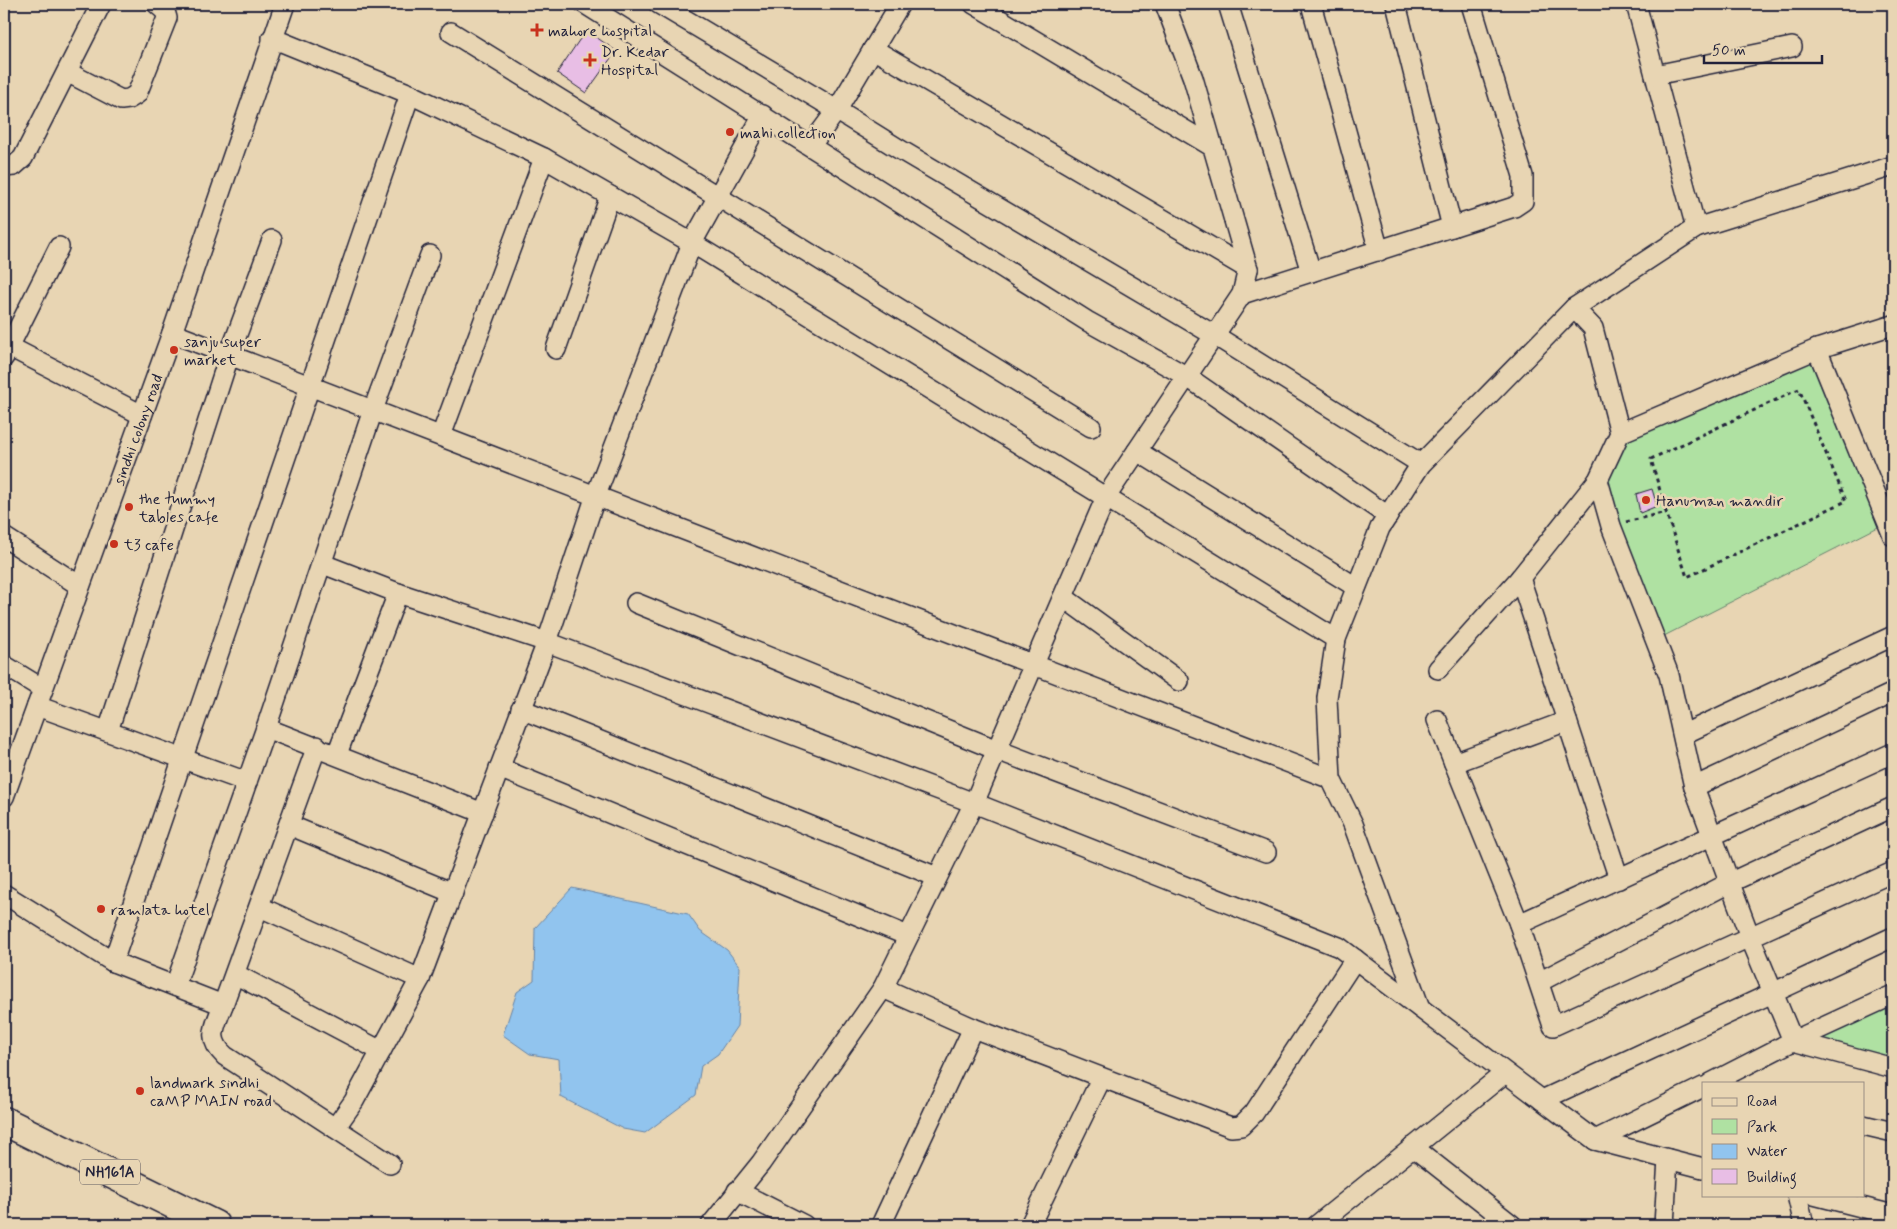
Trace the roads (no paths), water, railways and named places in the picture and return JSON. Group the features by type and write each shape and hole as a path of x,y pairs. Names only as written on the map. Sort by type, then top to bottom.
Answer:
{"highway":[{"name":"NH161A","path":"4,1121 215,1225"}],"street":[{"path":"4,167 14,166 23,158 101,4"},
{"path":"67,72 120,100 129,99 137,94 167,18 165,10 157,4"},
{"name":"sindhi colony road","path":"5,789 40,698 172,333 284,4"},
{"path":"585,4 1087,321 1186,376 1388,516"},
{"path":"659,4 837,110 899,150 1214,335 1421,464"},
{"path":"811,145 837,110 900,4"},
{"path":"974,4 1212,147"},
{"path":"711,1225 761,1163 883,988 974,803 1106,497 1242,294 1248,270 1193,78 1165,4"},
{"path":"1228,4 1312,272"},
{"path":"1311,4 1380,251"},
{"path":"1396,4 1452,227"},
{"path":"1242,294 1514,207 1523,201 1525,191 1523,176 1471,4"},
{"path":"1636,4 1696,228"},
{"path":"451,32 1091,427"},
{"path":"272,38 410,94 544,158 692,242 1336,639"},
{"path":"1655,75 1792,47"},
{"path":"873,49 1248,270"},
{"path":"113,962 410,94"},
{"path":"335,1128 354,1101 420,979 547,642 596,495 692,242 763,115"},
{"path":"441,436 544,158"},
{"path":"1420,1008 1353,824 1331,779 1327,698 1336,639 1380,528 1421,464 1574,308 1696,228 1893,166"},
{"path":"556,349 610,196"},
{"path":"108,731 230,356 272,240"},
{"path":"59,247 6,349 142,415"},
{"path":"175,986 266,728 373,410 430,255"},
{"path":"1438,670 1520,578 1598,480 1620,433 1593,328 1574,308"},
{"path":"1620,433 1817,349 1893,325"},
{"path":"172,333 310,388 596,495 1034,666 1331,779"},
{"path":"1817,349 1893,536"},
{"path":"1137,451 1356,587"},
{"path":"1598,480 1611,526 1669,675 1684,734 1694,787 1714,835 1772,993 1793,1041"},
{"path":"4,537 80,586"},
{"path":"322,564 398,593 547,642 974,803 1339,947 1595,1140 1702,1168"},
{"path":"1520,578 1619,879"},
{"path":"337,754 398,593"},
{"path":"1063,597 1179,681"},
{"path":"636,603 997,750 1266,852"},
{"path":"1684,734 1893,636"},
{"path":"4,665 40,698 108,731 247,782"},
{"path":"1694,787 1893,693"},
{"path":"522,709 937,877"},
{"path":"1437,720 1519,924 1553,1026 1893,872"},
{"path":"1454,763 1567,721"},
{"path":"266,728 317,746 483,813"},
{"path":"317,746 223,1006 213,1035 213,1042 217,1049 390,1164"},
{"path":"1519,924 1893,753"},
{"path":"499,768 908,936"},
{"path":"1539,982 1731,882 1893,807"},
{"path":"289,825 453,892"},
{"path":"4,894 113,962 223,1006"},
{"path":"260,907 420,979"},
{"path":"1542,1100 1893,937"},
{"path":"883,988 973,1028 1101,1079 1231,1127 1241,1126 1254,1113 1355,959"},
{"path":"235,974 381,1051"},
{"path":"1713,1082 1793,1041 1893,995"},
{"path":"881,1225 973,1028"},
{"path":"1793,1041 1893,1068"},
{"path":"1317,1225 1505,1073"},
{"path":"1030,1225 1101,1079"},
{"path":"1595,1140 1702,1087"},
{"path":"1864,1125 1893,1132"},
{"path":"1413,1147 1512,1225"},
{"path":"1664,1225 1668,1159"},
{"path":"737,1191 804,1225"},
{"path":"1797,1196 1804,1225"},
{"path":"1818,1196 1893,1215"}],"water":[{"path":"572,888 688,914 700,931 727,950 740,967 737,1026 718,1054 701,1066 696,1095 645,1133 623,1129 561,1097 559,1059 530,1054 503,1035 517,992 534,980 535,928"}],"place":[{"name":"mahore hospital","path":"537,30"},
{"name":"Dr. Kedar Hospital","path":"590,60"},
{"name":"mahi collection","path":"730,132"},
{"name":"sanju super market","path":"174,350"},
{"name":"Hanuman mandir","path":"1646,500"},
{"name":"the tummy tables cafe","path":"129,507"},
{"name":"t3 cafe","path":"114,544"},
{"name":"ramlata hotel","path":"101,909"},
{"name":"landmark sindhi caMP MAIN road","path":"140,1091"}]}
